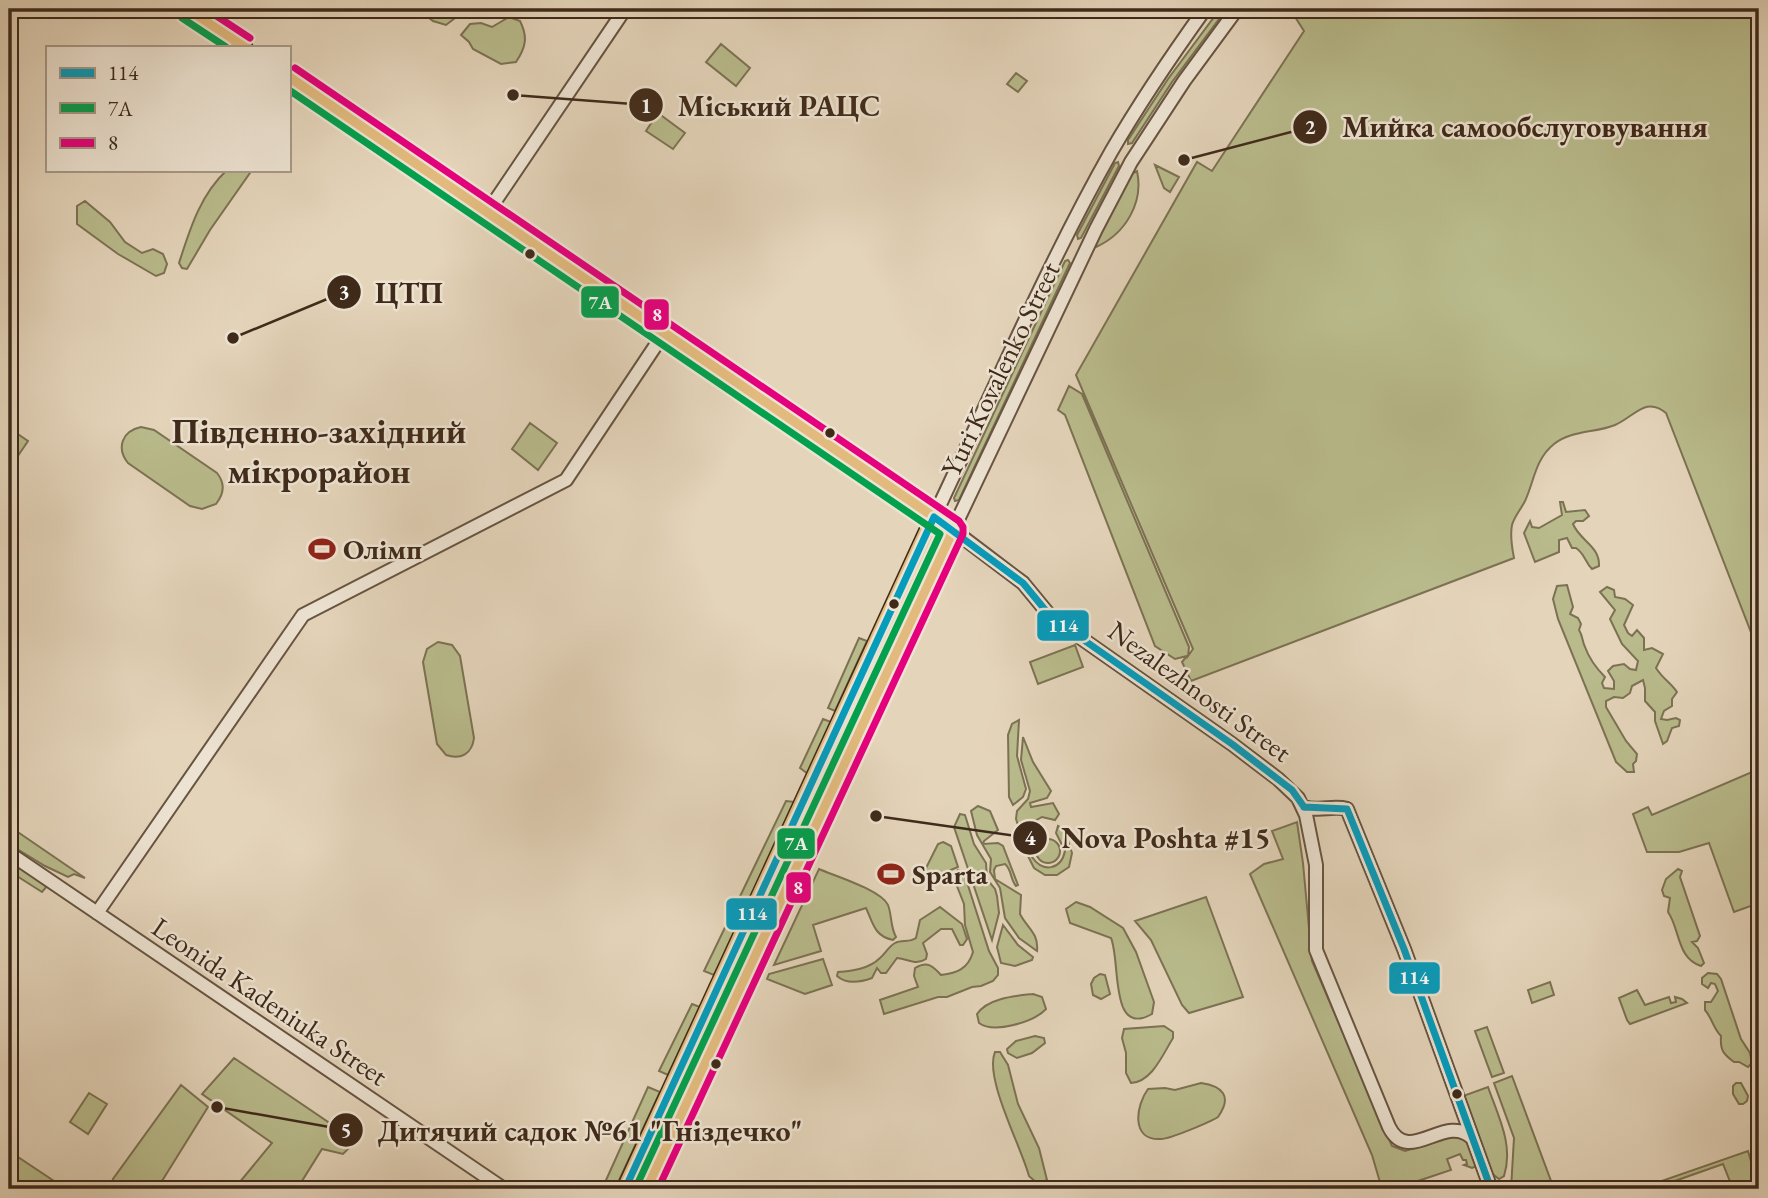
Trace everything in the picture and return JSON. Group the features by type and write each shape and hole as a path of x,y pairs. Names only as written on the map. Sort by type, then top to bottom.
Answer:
{"main road":[{"path":"188,9 243,46"},
{"name":"Nezalezhnosti Street","path":"290,78 953,530"},
{"name":"Yuri Kovalenko Street","path":"625,1189 934,517"},
{"name":"Yuri Kovalenko Street","path":"647,1189 953,530"}],"street":[{"path":"484,210 615,9"},
{"path":"484,210 625,9"},
{"name":"Yuri Kovalenko Street","path":"934,517 1076,217 1162,69 1205,9"},
{"name":"Yuri Kovalenko Street","path":"953,530 1096,229 1131,162 1184,81 1237,9"},
{"path":"97,913 303,614 566,480 664,333"},
{"name":"Nezalezhnosti Street","path":"953,530 1023,583 1051,617 1259,765 1292,790 1304,807"},
{"path":"1472,1138 1467,1132 1456,1129 1417,1142 1406,1142 1396,1137 1388,1127 1316,950 1316,865 1304,807 1314,810 1338,807 1348,809 1404,949 1491,1189"},
{"name":"Leonida Kadeniuka Street","path":"9,853 504,1189"}],"green space":[{"path":"418,9 455,9 455,18 446,25 433,21"},
{"path":"1220,9 1225,11 1172,82 1132,143 1128,144 1168,79"},
{"path":"1290,9 1759,9 1759,653 1666,413 1652,406 1641,409 1608,428 1568,436 1548,450 1512,525 1514,558 1191,681 1182,662 1187,656 1175,659 1155,646 1065,415 1058,410 1069,386 1082,394 1189,647 1188,656 1193,649 1076,375 1197,162 1212,171 1304,31"},
{"path":"509,17 520,21 525,37 524,47 516,62 501,64 473,49 461,35 470,24 481,23 492,27"},
{"path":"721,44 750,68 736,86 706,62"},
{"path":"1016,73 1027,81 1018,92 1007,84"},
{"path":"658,113 685,133 673,149 646,131"},
{"path":"1118,162 1119,166 1081,238 1078,239 1077,235 1115,163"},
{"path":"1155,165 1179,177 1170,192 1164,188"},
{"path":"1137,171 1138,195 1130,216 1116,234 1096,247 1095,243 1132,174"},
{"path":"225,172 251,172 210,230 187,269 182,268 179,263 197,213"},
{"path":"85,201 110,222 125,242 142,253 153,249 163,254 167,264 164,273 156,276 118,254 77,224 77,206"},
{"path":"1065,261 1070,263 959,500 955,501 954,498"},
{"path":"530,423 557,443 538,470 512,449"},
{"path":"141,427 154,430 217,473 223,488 216,504 202,509 190,506 128,463 122,452 123,441 129,432"},
{"path":"9,428 28,441 9,469"},
{"path":"1560,502 1563,502 1566,512 1585,510 1589,516 1573,524 1593,548 1599,566 1592,569 1579,550 1572,548 1567,538 1559,540 1559,552 1535,562 1524,533 1530,521 1532,527 1539,528 1562,515"},
{"path":"934,546 935,550 638,1189 633,1189 931,547"},
{"path":"1567,585 1573,607 1570,614 1578,618 1581,624 1579,630 1584,645 1605,677 1602,683 1604,688 1614,689 1614,681 1608,671 1613,666 1624,664 1636,670 1638,661 1622,644 1610,619 1615,610 1600,592 1607,587 1614,590 1615,597 1625,599 1633,605 1624,625 1628,633 1632,636 1637,630 1644,638 1644,650 1652,648 1663,654 1656,668 1677,692 1672,699 1672,706 1664,711 1661,719 1676,718 1680,720 1679,726 1672,728 1663,744 1655,721 1655,712 1645,701 1643,680 1632,686 1630,693 1623,698 1614,697 1606,701 1606,707 1637,754 1633,764 1634,772 1627,772 1616,762 1558,619 1553,599 1557,586"},
{"path":"859,638 867,641 835,711 828,708"},
{"path":"438,642 452,645 460,656 474,738 471,748 461,756 446,755 437,744 423,662 427,649"},
{"path":"1075,645 1083,667 1038,684 1030,662"},
{"path":"823,719 831,722 808,774 800,768"},
{"path":"1019,720 1017,756 1026,789 1023,797 1013,805 1009,797 1008,735 1012,724"},
{"path":"1023,737 1033,762 1051,791 1047,798 1030,803 1031,807 1053,803 1059,814 1055,820 1042,817 1033,822 1032,857 1046,867 1060,862 1065,851 1056,833 1058,826 1064,829 1072,853 1069,867 1057,875 1045,875 1034,868 1016,819 1017,811 1028,799 1030,791 1021,760"},
{"path":"1759,769 1759,903 1734,912 1709,843 1679,852 1647,852 1633,814 1648,807 1652,815"},
{"path":"786,801 795,802 714,975 704,971"},
{"path":"978,806 990,811 998,830 983,844 998,843 1003,846 1018,885 1014,883 1005,864 996,866 995,879 1021,895 1020,914 1034,935 1037,951 1019,938 1005,918 1000,888 990,872 991,859 977,835 971,811"},
{"path":"960,814 965,815 974,844 986,863 987,879 997,896 999,913 992,940 954,827"},
{"path":"1297,822 1312,961 1392,1146 1405,1151 1458,1135 1468,1142 1477,1166 1472,1168 1464,1165 1467,1164 1466,1160 1463,1160 1460,1154 1447,1159 1451,1170 1412,1183 1414,1189 1382,1189 1372,1155 1250,874 1264,864 1283,859 1272,831"},
{"path":"9,826 85,878 74,874 68,877 9,844"},
{"path":"1048,839 1057,842 1060,851 1057,860 1048,863 1039,860 1036,851 1039,842"},
{"path":"943,842 951,846 958,867 918,884 938,844"},
{"path":"9,858 48,885 42,892 9,871"},
{"path":"808,865 812,867 811,871 766,968 761,970 759,965"},
{"path":"819,869 884,899 896,937 893,940 878,932 866,908 813,925 821,951 774,965"},
{"path":"1678,869 1682,871 1680,877 1700,936 1697,941 1692,942 1698,948 1704,963 1701,966 1687,957 1683,950 1668,912 1670,898 1664,896 1662,890 1666,879"},
{"path":"958,870 964,873 989,951 998,968 998,975 993,981 981,986 884,1014 880,1000 918,987 914,976 915,968 926,965 941,975 947,974 961,969 971,958 973,952 965,925 964,904 953,876"},
{"path":"1206,897 1243,997 1189,1013 1182,1005 1151,940 1135,921"},
{"path":"1076,902 1090,907 1123,928 1136,952 1154,1002 1152,1014 1138,1019 1129,1016 1119,994 1111,938 1070,923 1066,909"},
{"path":"940,907 962,924 967,939 963,945 960,945 952,929 941,929 923,943 927,954 922,961 897,958 886,973 881,973 877,968 872,978 859,981 845,981 837,976 838,972 871,965 895,943 916,938 920,920"},
{"path":"1003,925 1018,945 1033,957 1032,960 1015,966 1001,963 997,947"},
{"path":"823,959 832,985 805,994 767,979 769,974"},
{"path":"1708,973 1717,974 1721,979 1741,1039 1750,1053 1752,1063 1748,1067 1734,1062 1725,1054 1721,1036 1705,1010 1705,1002 1711,1002 1718,991 1715,984 1711,983 1708,988 1702,984 1702,978"},
{"path":"1100,974 1105,975 1110,994 1101,999 1093,995 1091,984"},
{"path":"1550,982 1554,995 1532,1003 1528,990"},
{"path":"1637,990 1645,1005 1669,997 1671,1003 1676,1002 1675,997 1687,1003 1630,1024 1619,998"},
{"path":"1033,994 1042,997 1046,1009 1033,1018 1004,1027 979,1023 977,1014 988,1004"},
{"path":"692,1004 700,1007 668,1075 659,1071"},
{"path":"1164,1026 1173,1032 1173,1038 1165,1052 1151,1073 1131,1083 1126,1073 1126,1053 1122,1038 1124,1029"},
{"path":"1487,1027 1504,1073 1492,1077 1475,1031"},
{"path":"1035,1036 1044,1038 1045,1043 1032,1053 1017,1058 1008,1053 1007,1049 1016,1041"},
{"path":"995,1052 1000,1052 1008,1065 1018,1104 1039,1148 1047,1180 1038,1184 1029,1176 999,1095 993,1064"},
{"path":"234,1058 356,1141 343,1154 322,1149 297,1189 234,1189 272,1143 202,1094"},
{"path":"1512,1076 1554,1189 1511,1189 1514,1138 1494,1083"},
{"path":"1201,1083 1215,1087 1223,1093 1225,1103 1218,1117 1166,1138 1151,1138 1144,1134 1138,1121 1141,1104 1148,1089 1175,1090"},
{"path":"1741,1083 1748,1096 1743,1104 1739,1104 1733,1094 1733,1086"},
{"path":"181,1085 208,1107 157,1189 111,1189 113,1179"},
{"path":"648,1087 660,1092 615,1189 602,1189"},
{"path":"1488,1087 1506,1142 1507,1164 1504,1176 1499,1179 1491,1173 1463,1096"},
{"path":"89,1093 107,1104 88,1134 70,1122"},
{"path":"9,1151 66,1189 9,1189"},
{"path":"1748,1151 1759,1189 1733,1189 1723,1164 1672,1182 1674,1189 1648,1189 1647,1186"}],"transit line":[{"name":"8","path":"206,9 250,38"},
{"name":"7А","path":"182,18 224,46"},
{"name":"8","path":"295,68 959,521 963,527 963,534 658,1189"},
{"name":"7А","path":"290,91 940,534 637,1185"},
{"name":"114","path":"625,1189 934,517 1023,583 1051,617 1232,744 1292,790 1304,807"},
{"name":"114","path":"1304,807 1347,809 1404,949 1491,1189"}],"place":[{"name":"Міський РАЦС","path":"513,95"},
{"name":"Мийка самообслуговування","path":"1184,160"},
{"name":"ЦТП","path":"233,338"},
{"name":"Олімп","path":"322,549"},
{"name":"Nova Poshta #15","path":"876,816"},
{"name":"Sparta","path":"891,874"},
{"name":"Дитячий садок №61 \"Гніздечко\"","path":"217,1107"}],"district":[{"name":"Південно-західний мікрорайон","path":"319,451"}]}
